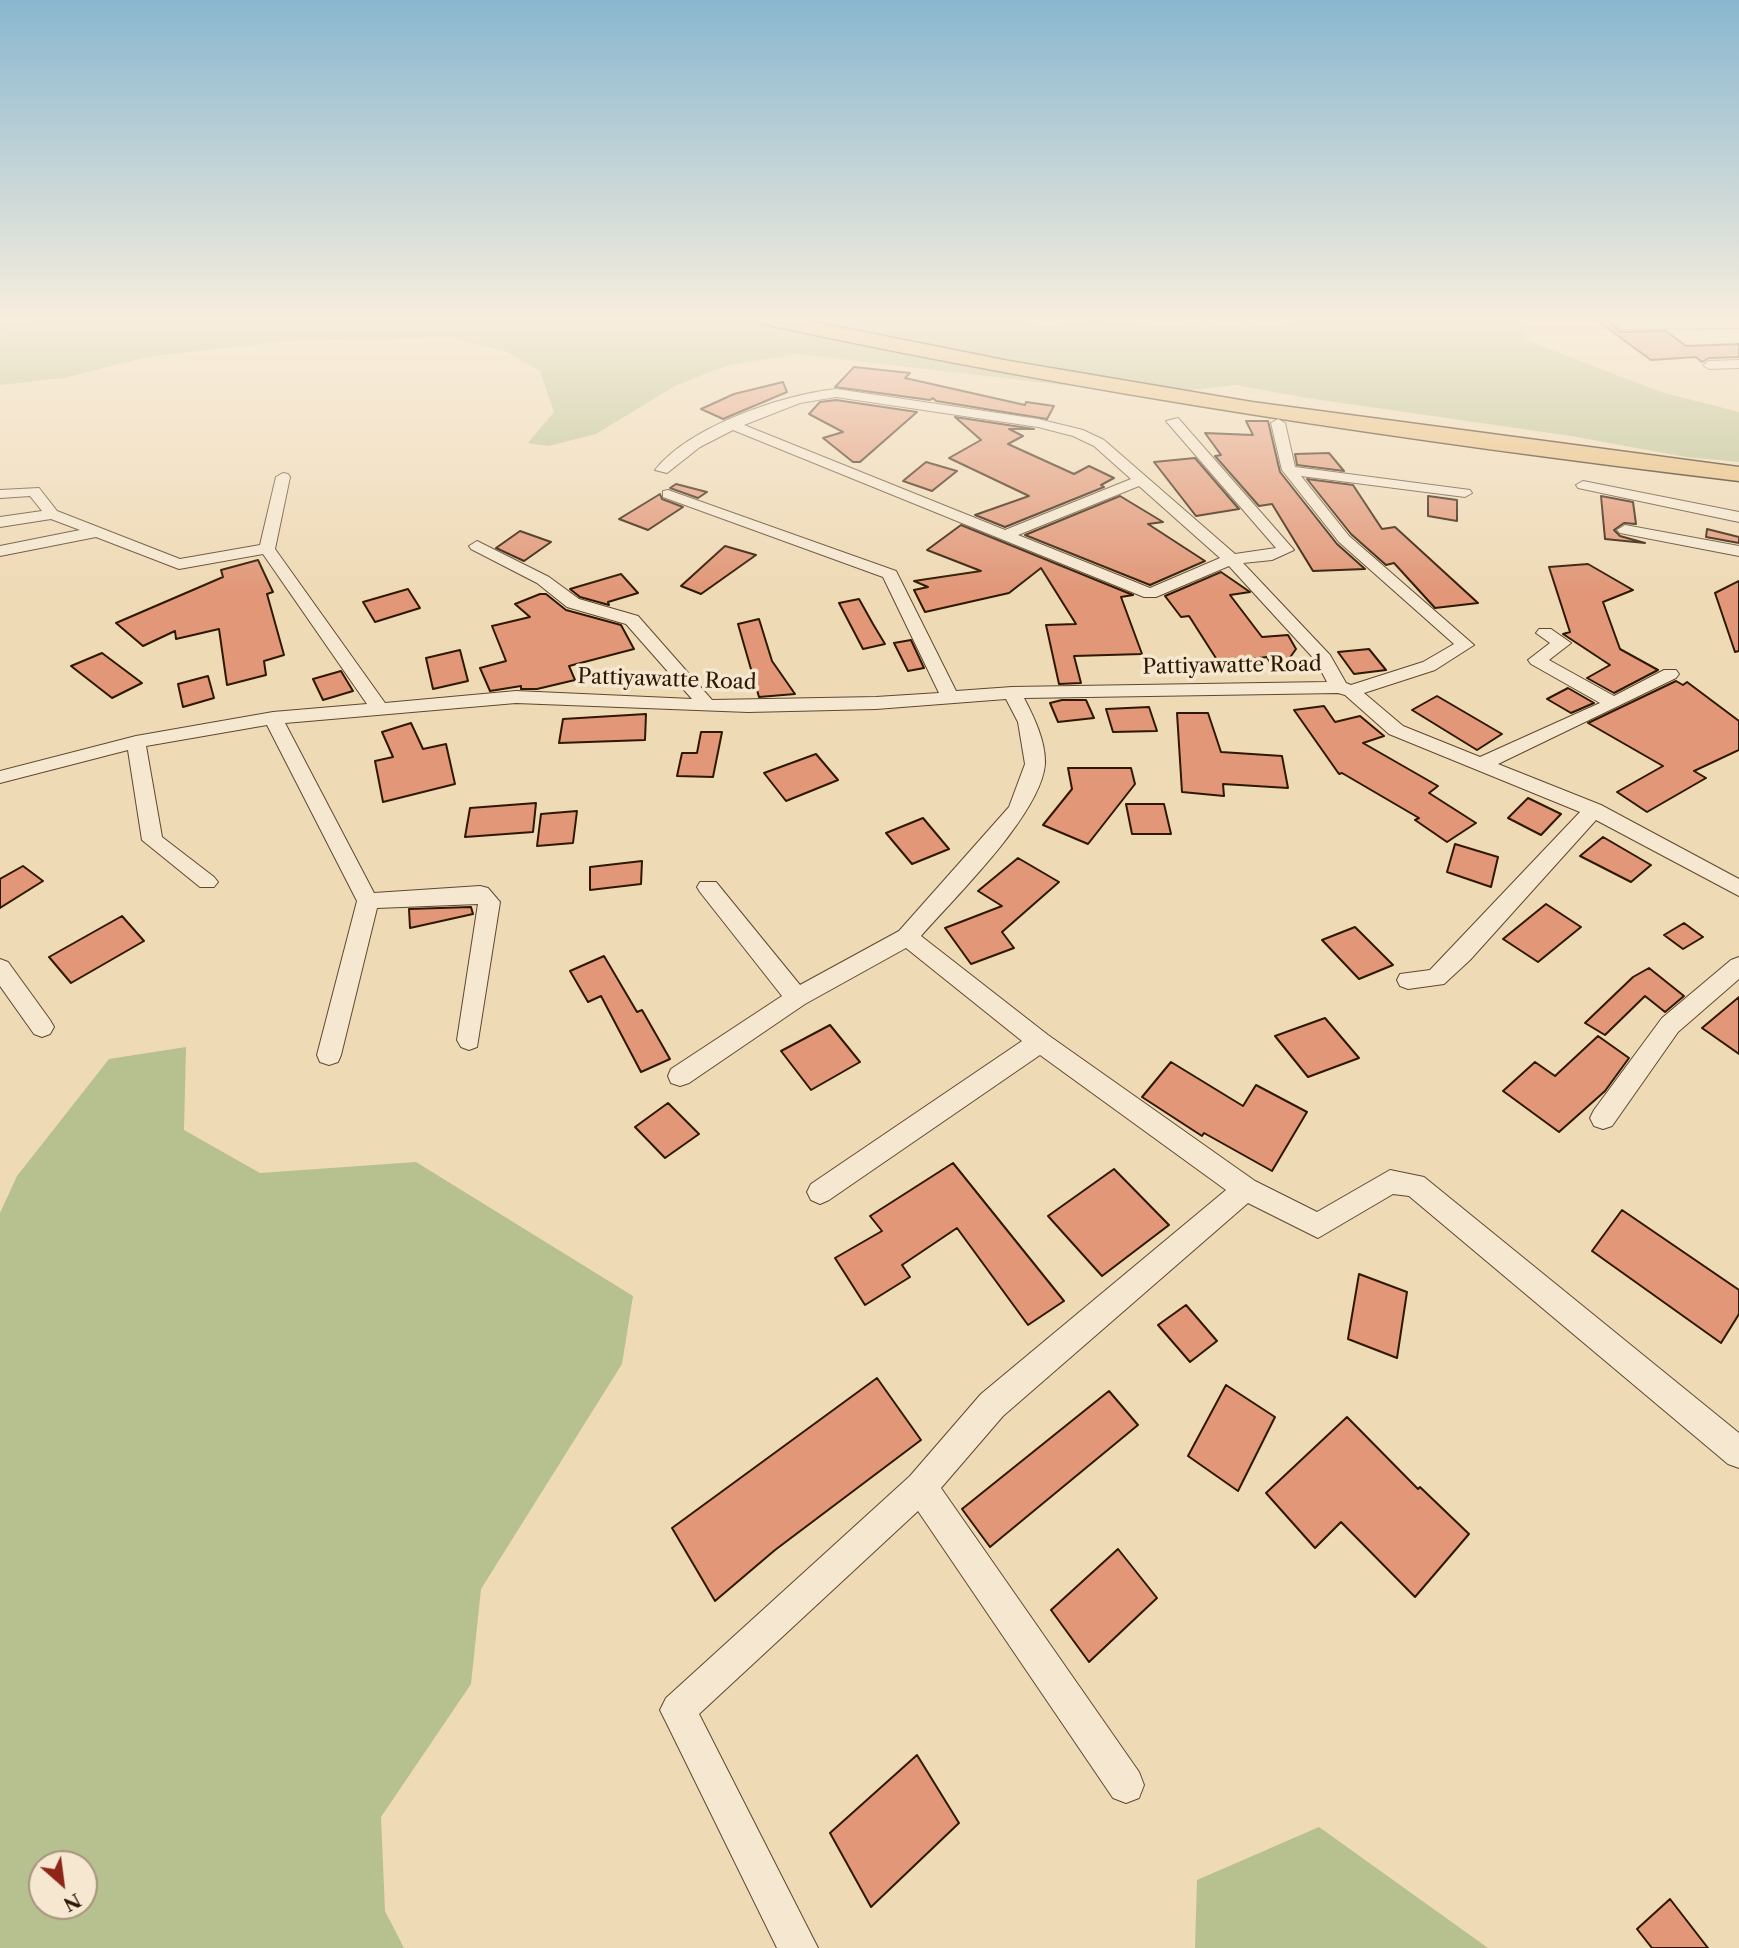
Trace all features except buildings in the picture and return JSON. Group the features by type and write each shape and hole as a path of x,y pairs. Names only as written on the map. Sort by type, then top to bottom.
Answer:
{"highway":[{"path":"1296,410 1739,484"},
{"path":"1316,410 1620,451 1739,463"},
{"path":"1355,415 1739,452"},
{"path":"1528,449 1739,474"}],"street":[{"name":"Pattiyawatte Road","path":"662,470 674,456 773,410"},
{"name":"Pattiyawatte Road","path":"954,410 1038,422 1077,433 1099,443 1139,481 1231,559 1324,659 1345,689 1396,730 1594,810 1739,888"},
{"path":"735,426 1008,534 1150,594 1231,559 1286,550 1173,421"},
{"path":"1278,424 1289,470 1344,539 1465,645 1429,666 1345,689"},
{"path":"1289,470 1465,494"},
{"path":"283,477 267,549 380,709"},
{"path":"1008,534 1139,481"},
{"path":"1583,485 1646,516 1739,551"},
{"path":"0,494 34,491 52,514"},
{"path":"668,494 890,574 951,699"},
{"path":"0,522 52,514 178,564 267,549"},
{"path":"1625,530 1646,516 1739,517"},
{"path":"0,551 97,531"},
{"path":"477,547 544,580 573,603 632,620 705,703"},
{"path":"1545,634 1562,643 1537,660 1614,704"},
{"path":"1479,765 1614,704 1670,674"},
{"name":"Pattiyawatte Road","path":"0,777 136,742 273,718 516,697 636,705 705,703 761,706 951,699 1012,693 1345,689"},
{"path":"680,1076 797,998 907,937 1018,810 1035,764 1027,722 1012,693"},
{"path":"273,718 368,901 329,1055"},
{"path":"136,742 152,840 207,883"},
{"path":"1408,981 1436,978 1462,954 1594,810"},
{"path":"708,887 797,998"},
{"path":"368,901 480,894 489,902 469,1040"},
{"path":"907,937 1040,1042 1246,1189 1318,1226 1390,1182 1415,1185 1739,1453"},
{"path":"1603,1118 1670,1025 1739,966"},
{"path":"0,968 42,1027"},
{"path":"820,1192 1040,1042"},
{"path":"798,1948 678,1710 921,1487 992,1405 1246,1189"},
{"path":"921,1487 1126,1785"}],"green space":[{"path":"553,410 636,410 596,434 549,446 528,443"},
{"path":"1390,410 1731,410 1739,412 1739,462 1686,457 1571,436"},
{"path":"186,1047 184,1130 260,1173 416,1162 633,1296 622,1364 481,1589 471,1684 381,1817 385,1911 404,1948 0,1948 0,1213 17,1176 109,1059"},
{"path":"1319,1827 1488,1948 1195,1948 1197,1880"}]}
